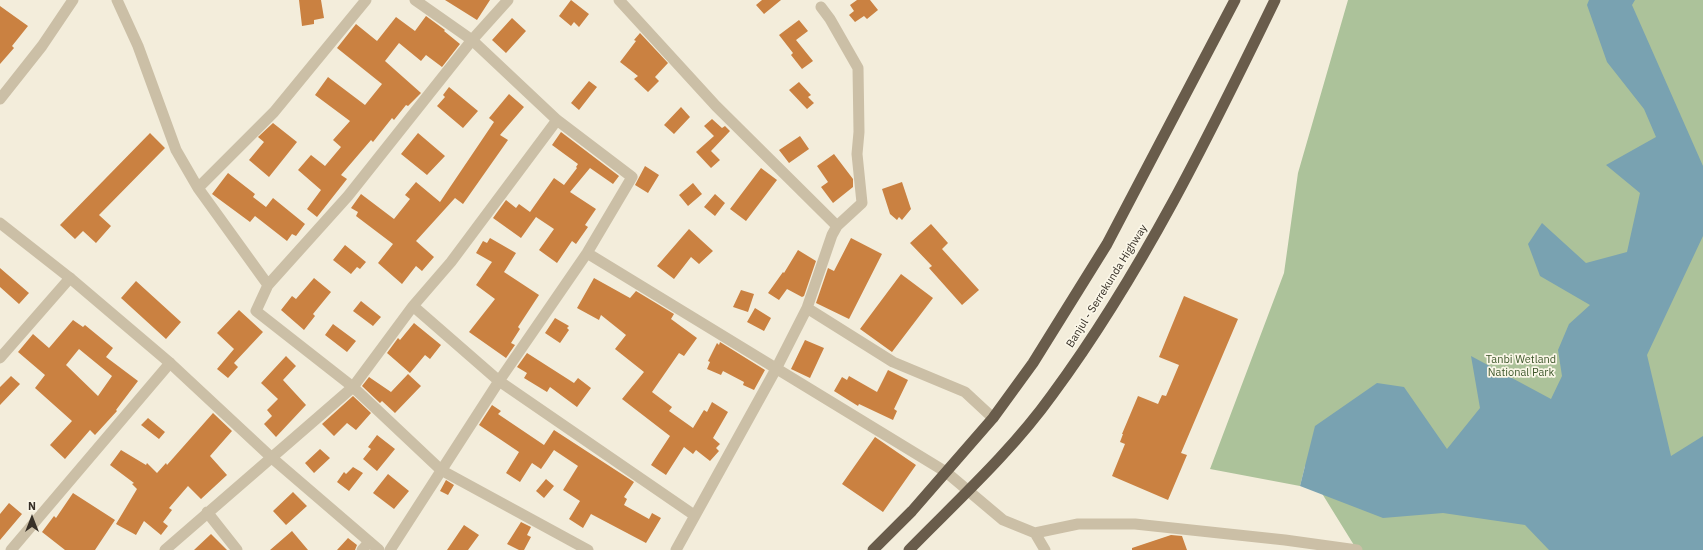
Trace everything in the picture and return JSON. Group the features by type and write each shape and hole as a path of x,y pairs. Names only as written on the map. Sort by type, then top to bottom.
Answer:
{"highway":[{"name":"Banjul - Serrekunda Highway","path":"873,550 912,511 993,418 1033,363 1107,244 1235,0"},
{"name":"Banjul - Serrekunda Highway","path":"909,550 1020,436 1052,396 1115,301 1208,138 1275,0"}],"street":[{"path":"0,99 42,46 74,0"},
{"path":"117,0 138,46 176,150 198,188 268,285"},
{"path":"198,188 274,112 366,0"},
{"path":"390,550 499,381 587,253 632,177 557,120 472,40 415,0"},
{"path":"508,0 472,40 348,196 268,285 256,311 354,387 441,470 588,550"},
{"path":"619,0 716,106 837,226"},
{"path":"676,550 776,369 807,308 832,235 837,226 862,203 857,154 859,132 858,68 830,19 821,7"},
{"path":"165,550 207,512 354,387 413,306 451,262 557,120"},
{"path":"0,223 70,278 170,363 366,546 379,550"},
{"path":"587,253 946,472 1003,520 1035,533 1078,524 1135,524 1285,540 1357,550"},
{"path":"0,358 70,278"},
{"path":"413,306 499,381 694,515"},
{"path":"807,308 893,362 965,392 993,418"},
{"path":"11,550 170,363"},
{"path":"207,512 237,550"},
{"path":"1035,533 1045,550"}],"green space":[{"name":"Tanbi Wetland National Park","path":"1348,0 1703,0 1703,550 1357,550 1305,466 1300,486 1210,469 1284,273 1298,173"}],"water":[{"path":"1589,0 1635,0 1632,5 1703,166 1703,236 1647,355 1671,456 1703,436 1703,550 1549,550 1525,525 1443,513 1383,518 1300,486 1315,426 1377,383 1404,387 1447,449 1480,408 1471,356 1551,399 1562,376 1558,350 1569,324 1590,305 1540,276 1528,244 1542,223 1586,263 1627,252 1640,193 1606,165 1656,137 1644,109 1607,62 1587,5"}],"building":[{"path":"299,0 321,0 324,18 314,20 314,24 302,26"},
{"path":"445,0 490,0 477,20"},
{"path":"571,0 589,14 579,27 574,22 571,26 559,16"},
{"path":"762,0 781,0 764,14 756,5"},
{"path":"857,0 870,0 878,10 867,19 864,16 855,22 849,15 854,11 850,5"},
{"path":"0,6 28,26 12,46 14,48 0,64"},
{"path":"426,16 445,30 444,31 460,44 442,67 426,55 421,61 399,43 385,61 421,93 408,106 406,105 394,120 392,118 373,142 371,140 341,175 347,179 317,217 307,209 321,190 298,170 311,155 325,166 341,147 333,140 350,121 315,95 328,77 365,105 382,84 337,48 356,24 377,41 396,17 415,31"},
{"path":"512,18 526,31 506,53 492,40"},
{"path":"799,20 808,31 796,40 813,61 802,69 791,55 793,53 779,35"},
{"path":"640,33 668,63 655,77 659,81 648,92 634,79 638,76 620,62 636,41 634,40"},
{"path":"589,81 597,87 579,110 571,103"},
{"path":"799,82 811,95 808,97 814,103 807,109 789,90"},
{"path":"449,87 478,111 463,128 437,106 445,97 443,95"},
{"path":"509,94 524,107 500,135 508,140 463,204 455,198 416,241 434,257 422,271 416,266 402,284 378,263 393,244 356,216 358,212 351,208 361,194 394,219 410,199 405,195 416,182 440,202 494,122 489,118"},
{"path":"681,107 690,117 674,134 664,125"},
{"path":"712,119 722,128 725,126 730,131 711,151 720,160 711,168 696,152 714,136 704,126"},
{"path":"273,123 297,142 269,177 249,160 264,142 258,137"},
{"path":"561,132 619,176 613,184 590,168 570,192 596,209 585,225 588,227 576,244 572,241 557,263 539,250 554,229 536,217 521,238 493,218 506,200 516,208 519,204 530,212 554,178 564,185 577,168 576,167 578,164 552,145"},
{"path":"150,133 165,148 99,215 111,226 96,243 83,231 75,239 60,225"},
{"path":"418,133 445,156 427,175 401,154"},
{"path":"800,136 809,149 789,163 779,150"},
{"path":"834,154 853,179 853,187 833,203 821,187 828,182 817,166"},
{"path":"645,166 659,175 648,193 635,185"},
{"path":"761,168 777,180 746,221 730,209"},
{"path":"228,173 255,194 253,197 266,207 273,198 305,224 296,236 292,234 287,241 255,216 250,222 212,194"},
{"path":"902,182 911,209 902,220 899,217 897,220 890,214 882,189"},
{"path":"693,183 702,194 688,206 679,195"},
{"path":"715,194 725,203 715,216 704,207"},
{"path":"931,224 948,243 942,249 979,290 962,305 929,268 932,266 910,243"},
{"path":"689,229 713,251 699,264 691,257 674,279 657,266"},
{"path":"490,238 516,253 504,272 539,295 518,327 520,329 511,343 515,345 506,358 469,332 495,299 476,285 492,262 476,253 483,241 487,243"},
{"path":"851,238 882,254 849,319 816,303 828,268 834,271"},
{"path":"345,245 366,262 360,269 357,267 351,274 333,260"},
{"path":"798,250 816,261 804,296 802,297 787,289 779,300 768,293 783,272 784,273"},
{"path":"0,268 29,293 19,304 0,287"},
{"path":"901,274 933,298 892,352 860,329"},
{"path":"314,278 331,292 313,314 315,316 304,330 281,310 292,296 296,299"},
{"path":"594,278 630,298 636,291 674,314 671,319 697,338 684,356 679,353 652,392 672,407 669,411 693,428 704,410 707,412 712,402 728,412 713,438 720,444 716,448 719,451 710,461 696,450 693,454 684,447 666,475 651,465 670,436 622,399 644,372 615,349 626,335 601,315 599,320 577,308"},
{"path":"136,281 181,322 166,339 121,298"},
{"path":"741,290 754,294 748,312 733,307"},
{"path":"1184,296 1238,319 1181,453 1187,455 1168,500 1112,476 1125,444 1120,442 1122,434 1138,396 1158,404 1162,395 1166,396 1179,365 1159,357"},
{"path":"361,301 381,317 373,326 353,311"},
{"path":"755,308 771,318 764,331 747,322"},
{"path":"239,310 263,332 234,363 238,367 228,378 217,369 234,349 217,333"},
{"path":"555,318 569,326 567,328 569,330 560,343 545,333"},
{"path":"73,320 83,327 85,325 113,348 106,357 138,381 116,410 117,411 95,435 90,430 65,459 50,445 72,421 35,388 45,375 18,352 33,334 49,348","holes":["79,349 112,376 98,396 66,365"]},
{"path":"414,323 441,345 430,359 425,355 410,373 387,353 398,338 400,340"},
{"path":"333,324 356,341 347,352 325,335"},
{"path":"805,340 824,348 810,378 791,369"},
{"path":"720,342 765,370 754,390 743,385 744,382 723,371 721,375 707,369 710,362 708,361 717,343 719,345"},
{"path":"527,353 574,383 578,378 591,388 577,407 550,387 547,392 524,378 527,373 517,367"},
{"path":"286,356 296,366 283,380 306,405 276,437 264,424 272,416 267,410 278,399 261,383"},
{"path":"888,370 908,380 894,409 897,411 893,420 859,404 858,406 834,391 842,377 847,380 849,376 877,392"},
{"path":"408,374 421,386 395,413 382,401 380,403 362,386 369,377 391,392"},
{"path":"11,376 20,384 0,405 0,387"},
{"path":"353,396 371,413 356,430 347,423 334,436 322,424"},
{"path":"492,405 501,411 498,414 544,445 554,430 634,482 624,497 627,499 624,505 649,519 652,513 661,518 646,543 591,514 583,528 569,519 580,501 563,490 578,466 554,450 541,469 532,463 520,482 506,473 519,452 479,425"},
{"path":"213,413 232,431 210,456 227,475 201,499 188,486 169,508 172,510 163,522 168,526 161,535 144,521 136,535 116,524 137,489 132,484 134,483 110,465 121,450 146,465 147,463 157,473 166,463 167,465"},
{"path":"148,418 165,432 159,439 141,425"},
{"path":"377,435 395,449 377,471 363,459 371,449 368,447"},
{"path":"875,437 916,465 883,512 842,484"},
{"path":"320,449 330,458 314,473 305,463"},
{"path":"353,467 363,473 349,491 337,482 344,472 346,474"},
{"path":"388,474 409,491 394,509 373,493"},
{"path":"546,479 554,486 544,498 536,491"},
{"path":"446,480 454,485 448,495 440,491"},
{"path":"293,492 307,506 286,525 273,511"},
{"path":"73,493 115,520 95,550 65,550 42,532 54,516 56,518"},
{"path":"9,503 22,514 0,540 0,514"},
{"path":"521,522 531,527 527,535 531,537 524,550 519,550 507,544"},
{"path":"464,525 479,535 468,550 447,550"},
{"path":"292,531 308,550 270,550"},
{"path":"211,534 227,550 194,550"},
{"path":"1171,535 1182,536 1187,550 1132,550 1132,548"},
{"path":"348,538 357,545 355,550 337,550"}]}
